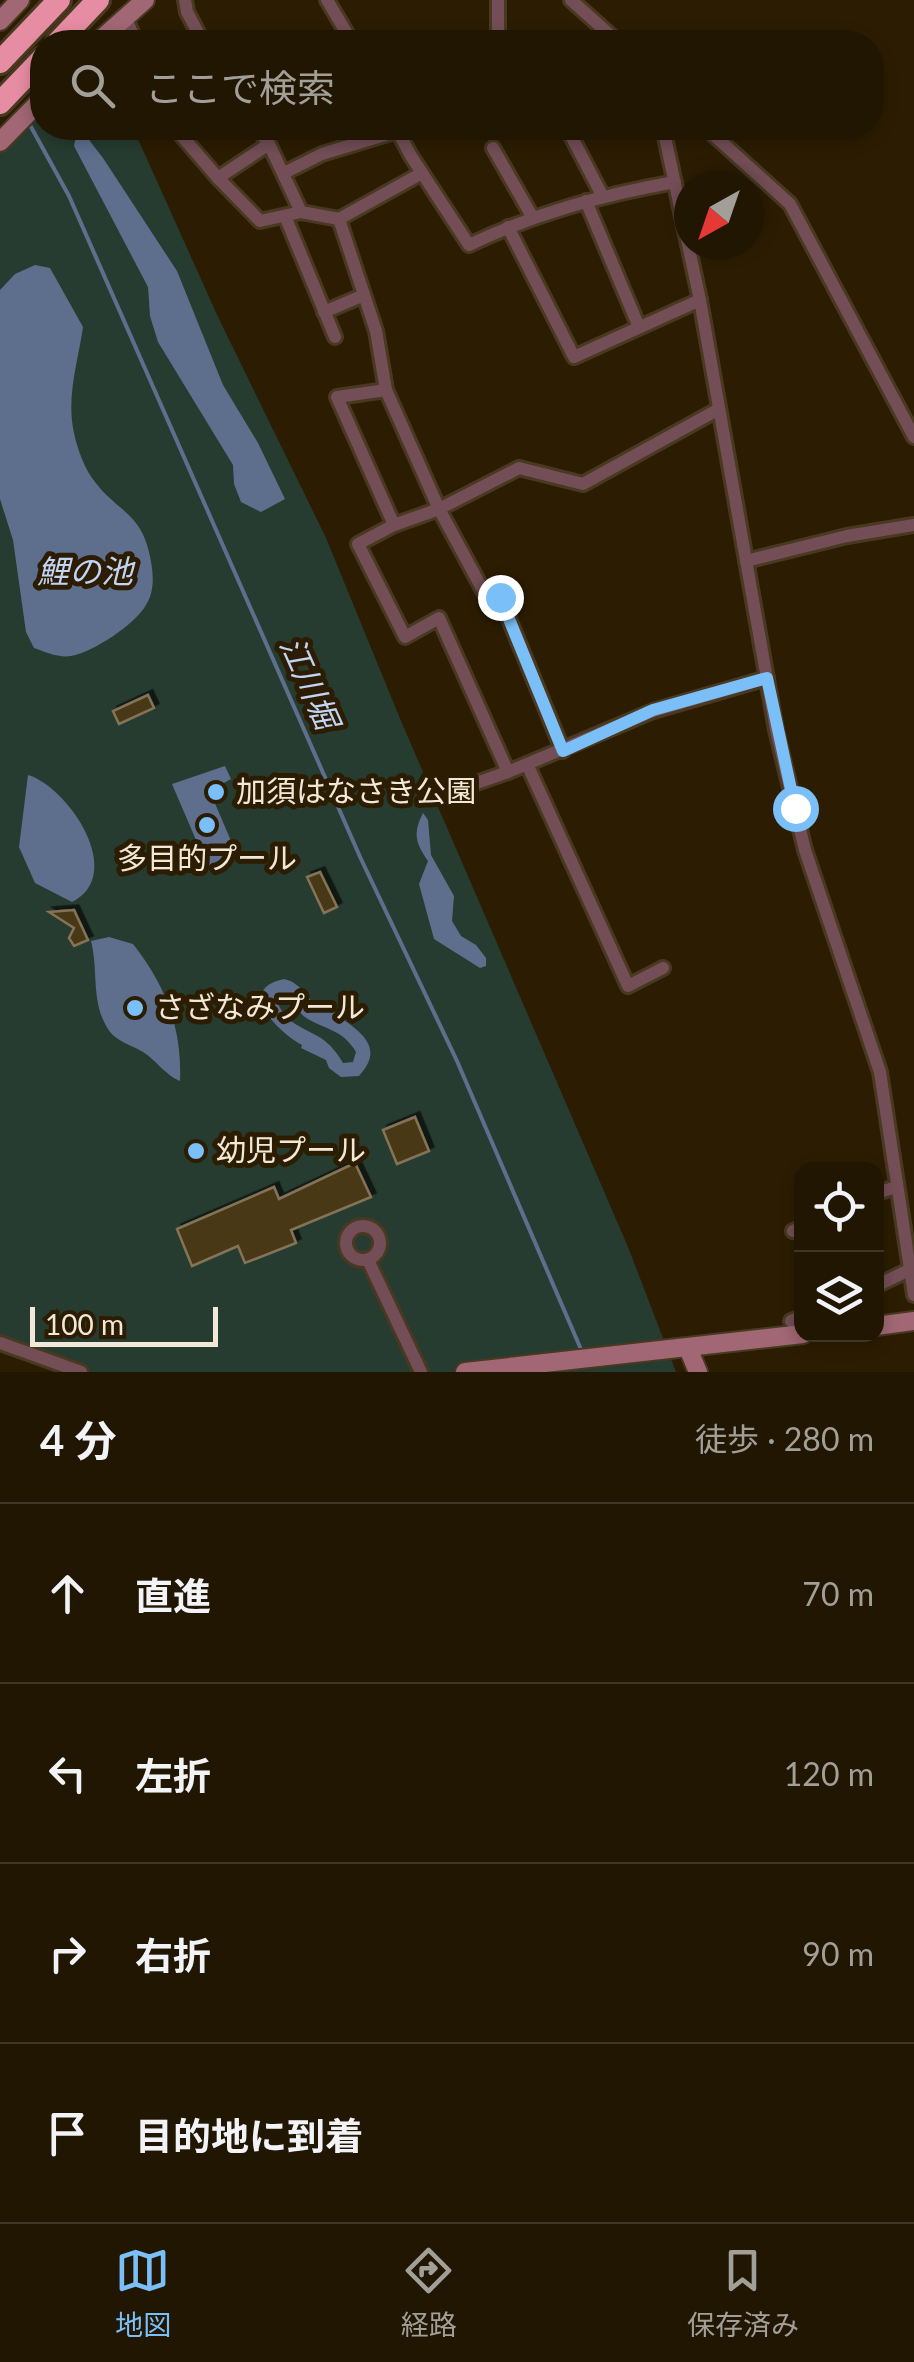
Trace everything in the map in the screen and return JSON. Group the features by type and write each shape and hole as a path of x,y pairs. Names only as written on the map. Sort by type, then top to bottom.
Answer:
{"highway":[{"path":"0,62 58,0"},
{"path":"69,30 98,0"},
{"path":"0,104 30,72"}],"main road":[{"path":"0,21 20,0"},
{"path":"110,30 145,0"},
{"path":"0,142 30,111"},
{"path":"884,1325 914,1321"},
{"path":"464,1372 688,1348 794,1325"},
{"path":"688,1348 698,1372"}],"street":[{"path":"184,0 197,30"},
{"path":"328,0 345,30"},
{"path":"498,0 498,30"},
{"path":"570,0 604,30"},
{"path":"125,16 131,30"},
{"path":"185,140 260,221 301,212 338,220 422,173"},
{"path":"266,140 301,212"},
{"path":"284,173 322,154 364,140"},
{"path":"403,140 469,245 508,227 602,195 674,182"},
{"path":"573,140 602,195"},
{"path":"666,140 674,178"},
{"path":"719,140 790,204 914,437"},
{"path":"218,178 269,144"},
{"path":"494,148 533,218"},
{"path":"586,200 640,328"},
{"path":"284,216 334,337"},
{"path":"338,220 376,331 386,390 439,509 485,594 500,597 563,751"},
{"path":"508,227 574,357 700,300"},
{"path":"692,260 776,730 805,850 880,1072 914,1294"},
{"path":"324,312 364,295"},
{"path":"386,390 336,396 394,525"},
{"path":"508,772 439,618 405,638 358,544 519,468 584,484 718,408"},
{"path":"746,561 836,538 914,525"},
{"path":"462,788 563,751 653,710 767,678"},
{"path":"527,764 628,986 663,968"},
{"path":"884,1190 898,1186"},
{"path":"368,1260 421,1372"},
{"path":"884,1282 909,1270"},
{"path":"0,1343 81,1372"}],"green space":[{"name":"加須はなさき公園","path":"30,119 30,140 138,140 218,317 326,538 628,1247 676,1372 88,1372 0,1337 0,150"}],"water":[{"path":"75,140 89,140 177,271 223,385 258,443 285,499 261,512 241,502 234,484 233,465 158,342 150,316 148,287 74,146"},
{"name":"鯉の池","path":"35,265 50,268 83,327 71,406 82,459 103,492 140,529 152,572 149,599 141,612 102,643 71,656 34,648 26,632 13,540 0,499 0,290 15,274"},
{"name":"多目的プール","path":"225,766 231,779 211,794 237,855 208,868 172,784"},
{"path":"28,775 44,783 74,813 93,853 94,872 88,889 72,902 35,883 19,847"},
{"path":"423,813 428,820 431,855 454,896 452,921 461,936 476,945 486,958 486,966 480,968 434,939 419,884 428,861 417,837"},
{"name":"さざなみプール","path":"109,937 133,944 163,992 175,1025 180,1081 113,1035 104,1021 97,999 91,941"},
{"path":"290,981 322,1010 331,1009 364,1037 370,1054 359,1076 341,1077 329,1068 326,1060 301,1048 282,1031 262,1001 262,992 269,984","holes":["285,994 304,1016 346,1039 356,1052 353,1062 343,1063 325,1041 285,1015 277,1001"]}],"building":[{"path":"148,695 154,708 119,724 113,711"},
{"path":"320,872 337,907 324,913 307,877"},
{"path":"74,910 88,940 74,946 69,938 74,928 49,912"},
{"path":"415,1117 429,1151 397,1164 383,1130"},
{"path":"355,1163 371,1197 291,1230 296,1243 245,1263 238,1246 192,1266 177,1229 274,1187 279,1199"}],"waterway":[{"name":"江川堀","path":"38,140 69,196 361,859 457,1061 583,1354"}],"place":[{"name":"加須はなさき公園","path":"216,792"},
{"name":"多目的プール","path":"207,825"},
{"name":"さざなみプール","path":"135,1008"},
{"name":"幼児プール","path":"196,1151"}],"route":[{"path":"500,597 563,751 653,710 767,678 795,808"}]}
